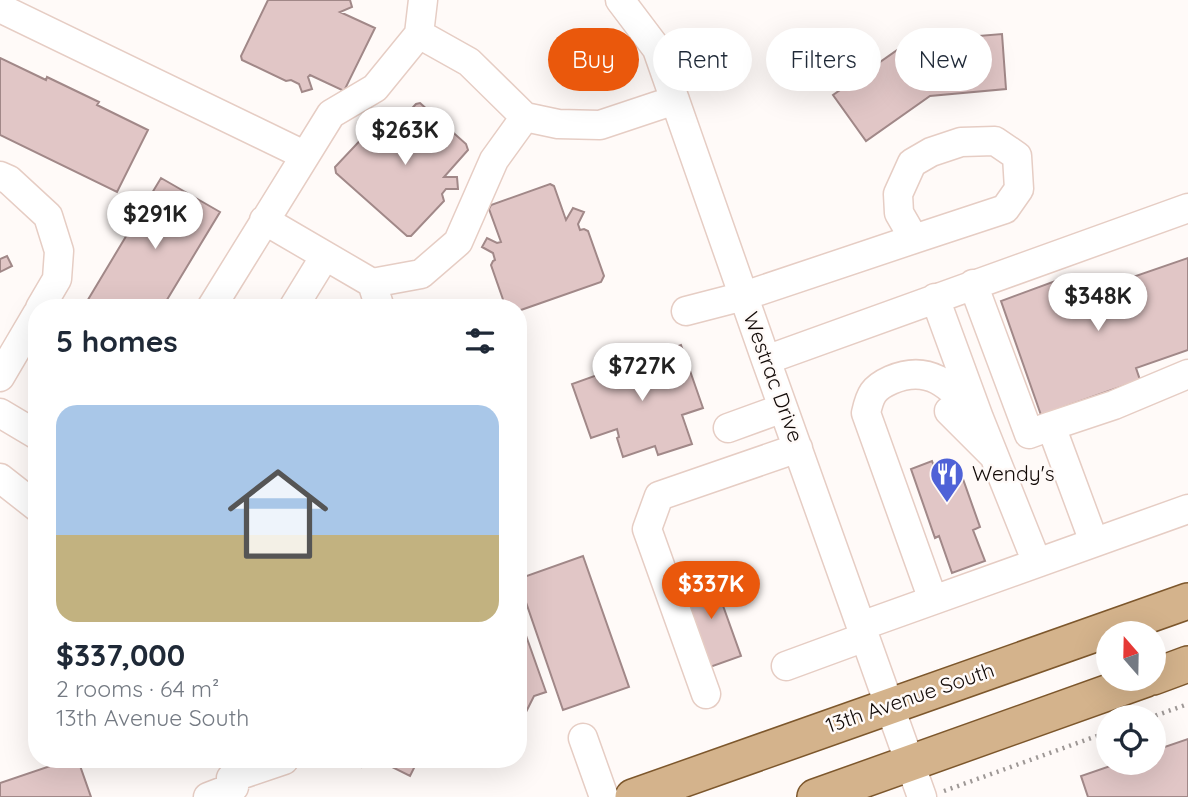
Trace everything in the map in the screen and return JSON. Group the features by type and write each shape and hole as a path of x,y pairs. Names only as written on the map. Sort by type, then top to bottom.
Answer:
{"main road":[{"name":"13th Avenue South","path":"633,797 1188,601"},
{"path":"1166,672 1188,664"},
{"path":"815,797 1112,691"}],"street":[{"path":"216,299 331,114 374,88 419,34 423,0"},
{"name":"Westrac Drive","path":"620,0 657,50 922,797"},
{"path":"0,8 304,155"},
{"path":"419,34 469,62 525,117 558,124 600,125 675,100"},
{"path":"264,220 325,256 376,295 421,274 458,242 494,160 525,117"},
{"path":"0,176 9,180 48,216 59,251 57,279 45,299"},
{"path":"766,360 1188,208"},
{"path":"686,311 744,296 914,239"},
{"path":"299,299 325,256"},
{"path":"973,284 1029,434 1114,405 1188,374"},
{"path":"935,298 979,418 1037,562"},
{"path":"0,377 28,329"},
{"path":"933,600 866,414 869,397 881,384 905,374 928,374 952,389 979,418"},
{"path":"915,551 920,528 879,412 882,403 889,395 902,390 914,388 926,391 994,456"},
{"path":"728,428 783,408"},
{"path":"0,413 28,430"},
{"path":"1051,426 1094,542"},
{"path":"706,694 647,529 659,496 799,448"},
{"path":"0,478 28,500"},
{"path":"786,666 933,600 1188,509"},
{"path":"583,738 604,797"},
{"path":"208,797 232,781 264,768"}],"path":[{"path":"1166,712 1188,704"},
{"path":"954,787 1096,736"}],"building":[{"path":"268,0 350,0 352,7 340,12 375,28 344,91 310,75 308,77 312,89 302,92 299,84 286,81 242,60 241,56"},
{"path":"1002,34 1006,89 992,90 992,35"},
{"path":"895,52 895,91 984,91 930,96 866,141 833,95 839,91 881,91 881,61"},
{"path":"0,58 99,102 97,105 148,130 117,192 0,135"},
{"path":"420,103 466,144 468,150 444,177 457,177 458,189 446,189 442,194 444,201 411,236 407,236 336,173 335,167 368,132 376,134 380,129 379,116 390,114 392,130"},
{"path":"161,178 220,212 167,299 88,299"},
{"path":"550,184 554,186 566,220 573,208 584,212 578,224 580,230 588,231 604,276 601,282 527,308 527,299 503,299 491,265 495,260 493,253 482,247 487,238 501,242 489,209 491,205"},
{"path":"7,256 12,266 0,272 0,259"},
{"path":"1188,258 1188,350 1136,368 1140,380 1041,415 1001,301 1058,280 1061,292 1104,277 1107,286"},
{"path":"681,345 703,408 682,415 692,444 658,455 655,446 623,457 617,429 591,438 572,384"},
{"name":"Wendy's","path":"932,461 936,472 958,465 980,527 973,530 985,561 952,573 939,536 935,538 911,469"},
{"path":"583,556 629,687 563,710 527,605 527,576"},
{"path":"712,575 741,656 710,667 681,585"},
{"path":"527,638 546,692 534,696 527,710"},
{"path":"1188,739 1188,797 1088,797 1081,776 1096,771 1096,775 1166,775 1166,747"},
{"path":"44,768 81,768 91,797 0,797 0,783"},
{"path":"394,768 414,768 410,776"}],"place":[{"name":"Wendy's","path":"947,504"}]}
